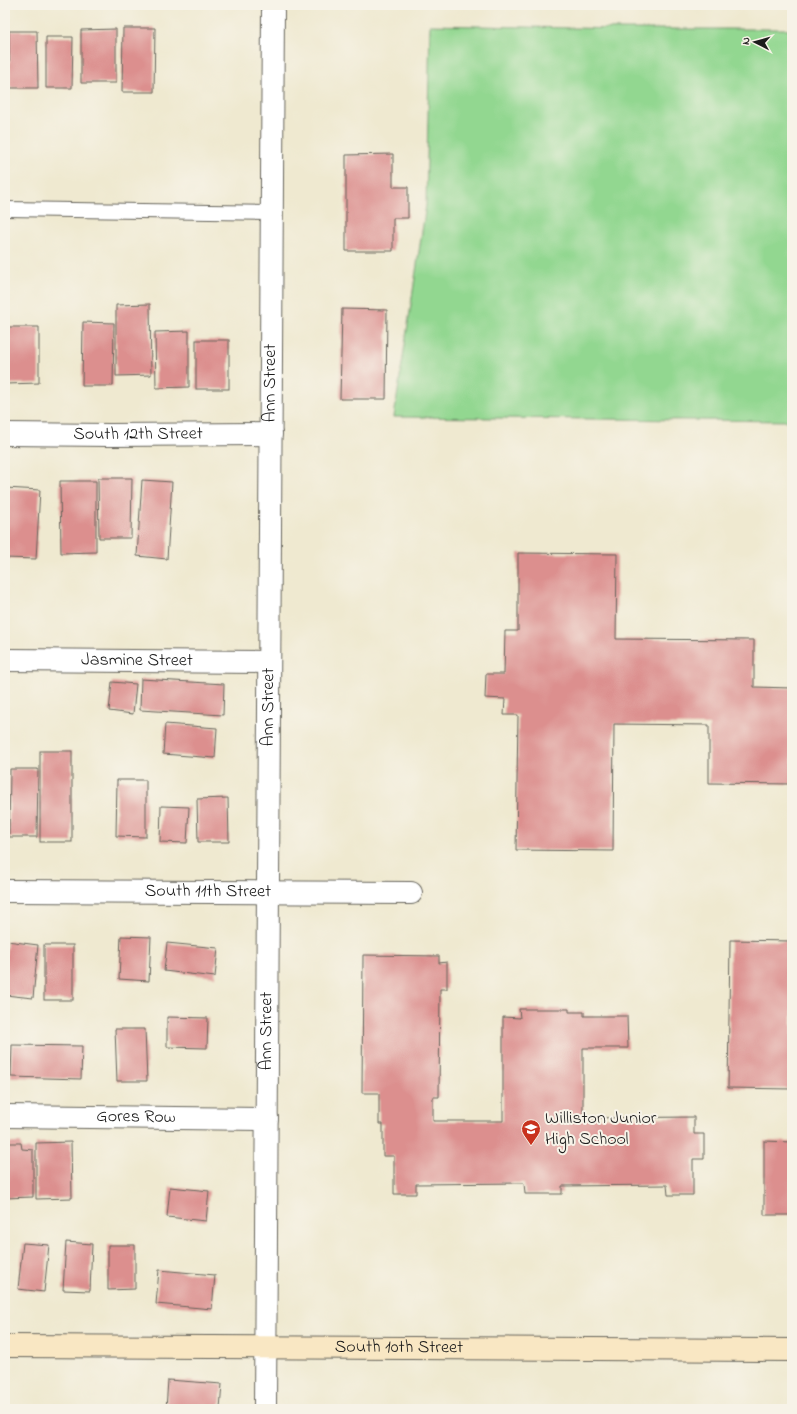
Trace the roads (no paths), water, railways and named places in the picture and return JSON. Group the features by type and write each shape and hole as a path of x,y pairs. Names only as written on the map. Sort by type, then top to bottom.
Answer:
{"street":[{"name":"Ann Street","path":"265,1409 273,5"},
{"name":"South 12th Street","path":"5,434 271,434"},
{"name":"Jasmine Street","path":"5,660 269,662"},
{"name":"South 11th Street","path":"5,891 412,893"},
{"name":"Gores Row","path":"5,1116 267,1119"},
{"name":"South 10th Street","path":"5,1346 792,1350"}],"lane":[{"path":"5,209 272,213"}],"place":[{"name":"Williston Junior High School","path":"531,1146"}]}
